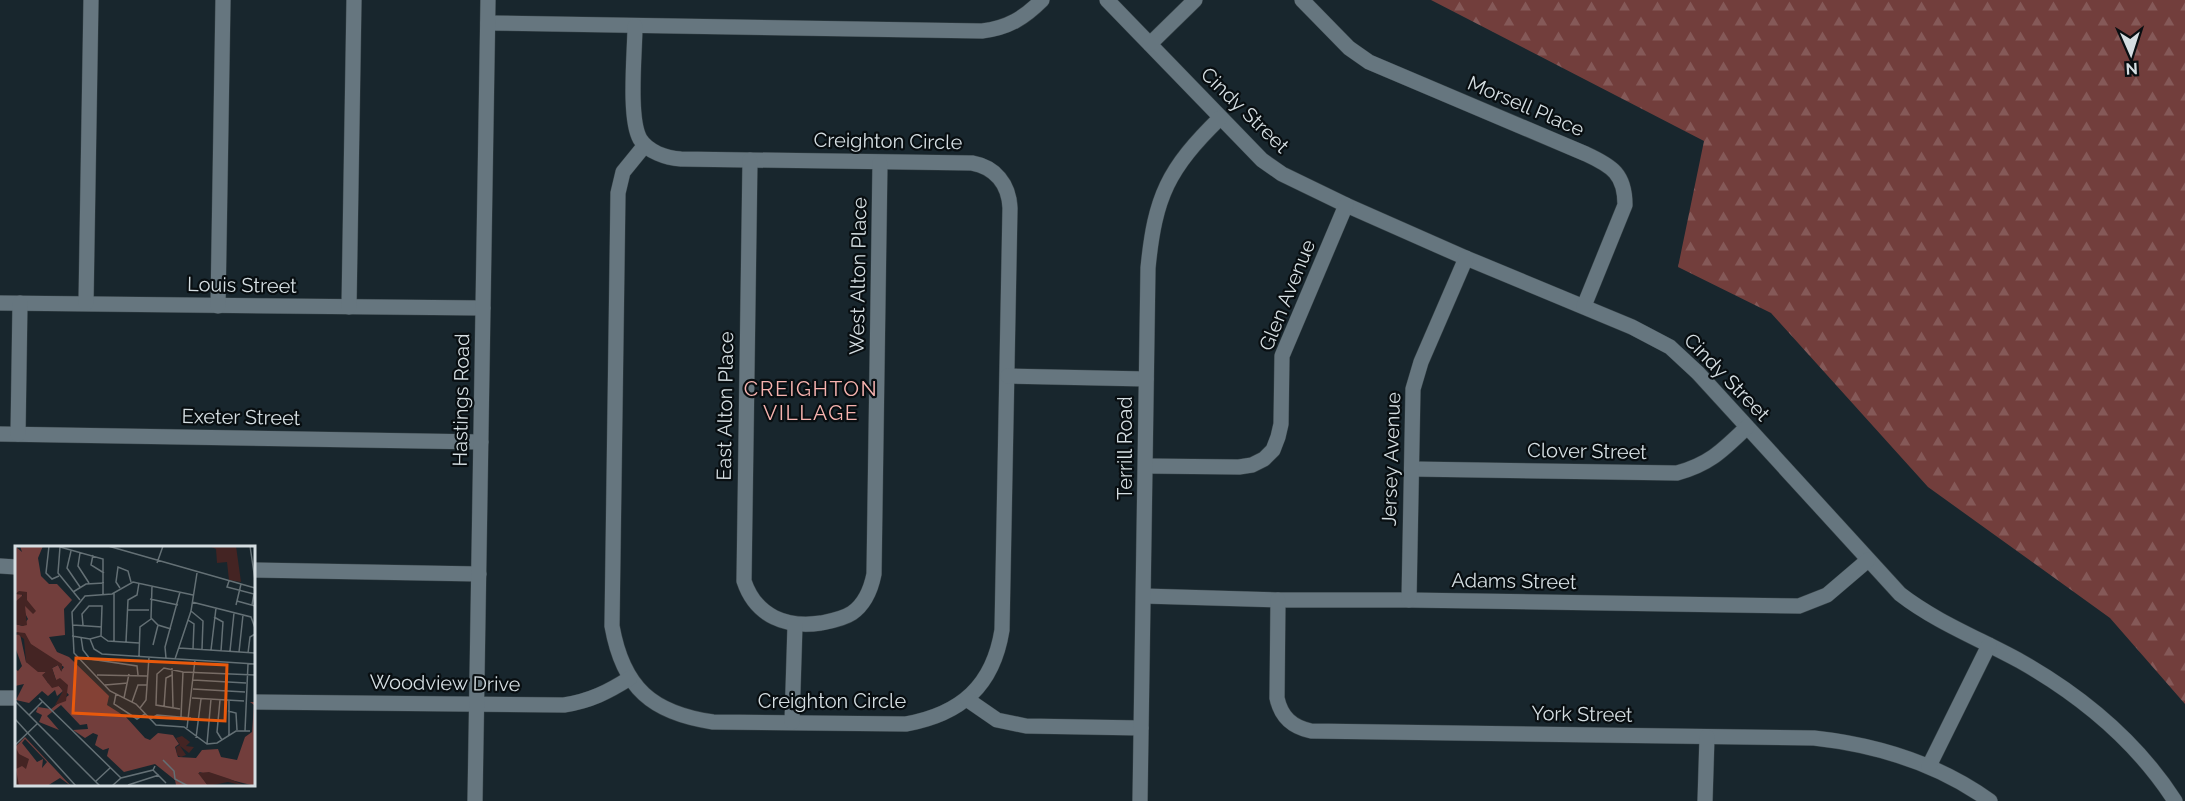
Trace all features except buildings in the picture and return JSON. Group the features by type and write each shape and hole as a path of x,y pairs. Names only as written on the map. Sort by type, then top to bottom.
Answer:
{"street":[{"path":"86,303 91,0"},
{"path":"218,306 223,0"},
{"path":"349,307 354,0"},
{"name":"Hastings Road","path":"476,801 488,0"},
{"path":"488,23 982,31 1007,26 1019,20 1042,0"},
{"name":"Cindy Street","path":"1107,0 1220,118 1275,170 1346,205 1632,327 1670,347 1698,373 1900,594 1921,610 2036,671 2087,706 2133,748 2175,801"},
{"path":"1150,44 1195,0"},
{"name":"Morsell Place","path":"1302,0 1349,48 1369,62 1586,154 1605,163 1615,171 1622,182 1625,194 1624,205 1584,306"},
{"path":"635,26 635,122 645,145"},
{"name":"Terrill Road","path":"1140,801 1148,268 1155,216 1163,189 1180,161 1220,118"},
{"name":"Creighton Circle","path":"645,145 672,159 750,160 981,164 993,171 1005,185 1010,208 1002,630 993,665 968,700 937,717 906,724 713,722 684,717 662,708 650,699 630,678 622,661 612,626 618,193 623,172 645,145"},
{"name":"East Alton Place","path":"750,160 744,581 747,590 762,610 795,625"},
{"name":"West Alton Place","path":"795,625 826,622 852,613 867,596 874,574 880,163"},
{"name":"Glen Avenue","path":"1146,466 1239,467 1252,465 1264,459 1273,450 1281,424 1282,356 1346,205"},
{"name":"Jersey Avenue","path":"1408,600 1413,389 1421,362 1466,258"},
{"name":"Louis Street","path":"0,303 483,309"},
{"path":"18,434 20,303"},
{"path":"1008,376 1146,379"},
{"name":"Clover Street","path":"1412,469 1677,473 1697,468 1719,454 1747,427"},
{"name":"Exeter Street","path":"0,434 481,442"},
{"name":"Adams Street","path":"1144,596 1278,600 1799,606 1827,595 1868,560"},
{"path":"0,566 15,567"},
{"path":"255,570 479,574"},
{"name":"York Street","path":"1278,600 1277,698 1280,709 1288,721 1300,729 1837,740 1881,749 1929,766 1989,801"},
{"path":"792,722 795,625"},
{"path":"1929,766 1989,645"},
{"name":"Woodview Drive","path":"255,702 564,705 585,702 606,694 630,678"},
{"path":"968,700 985,714 1010,724 1048,728 1142,728"},
{"path":"1705,801 1707,738"}],"green space":[{"path":"1431,0 2185,0 2185,704 2110,618 1928,487 1771,313 1678,267 1704,141"}],"district":[{"name":"CREIGHTON VILLAGE","path":"811,401"}]}
